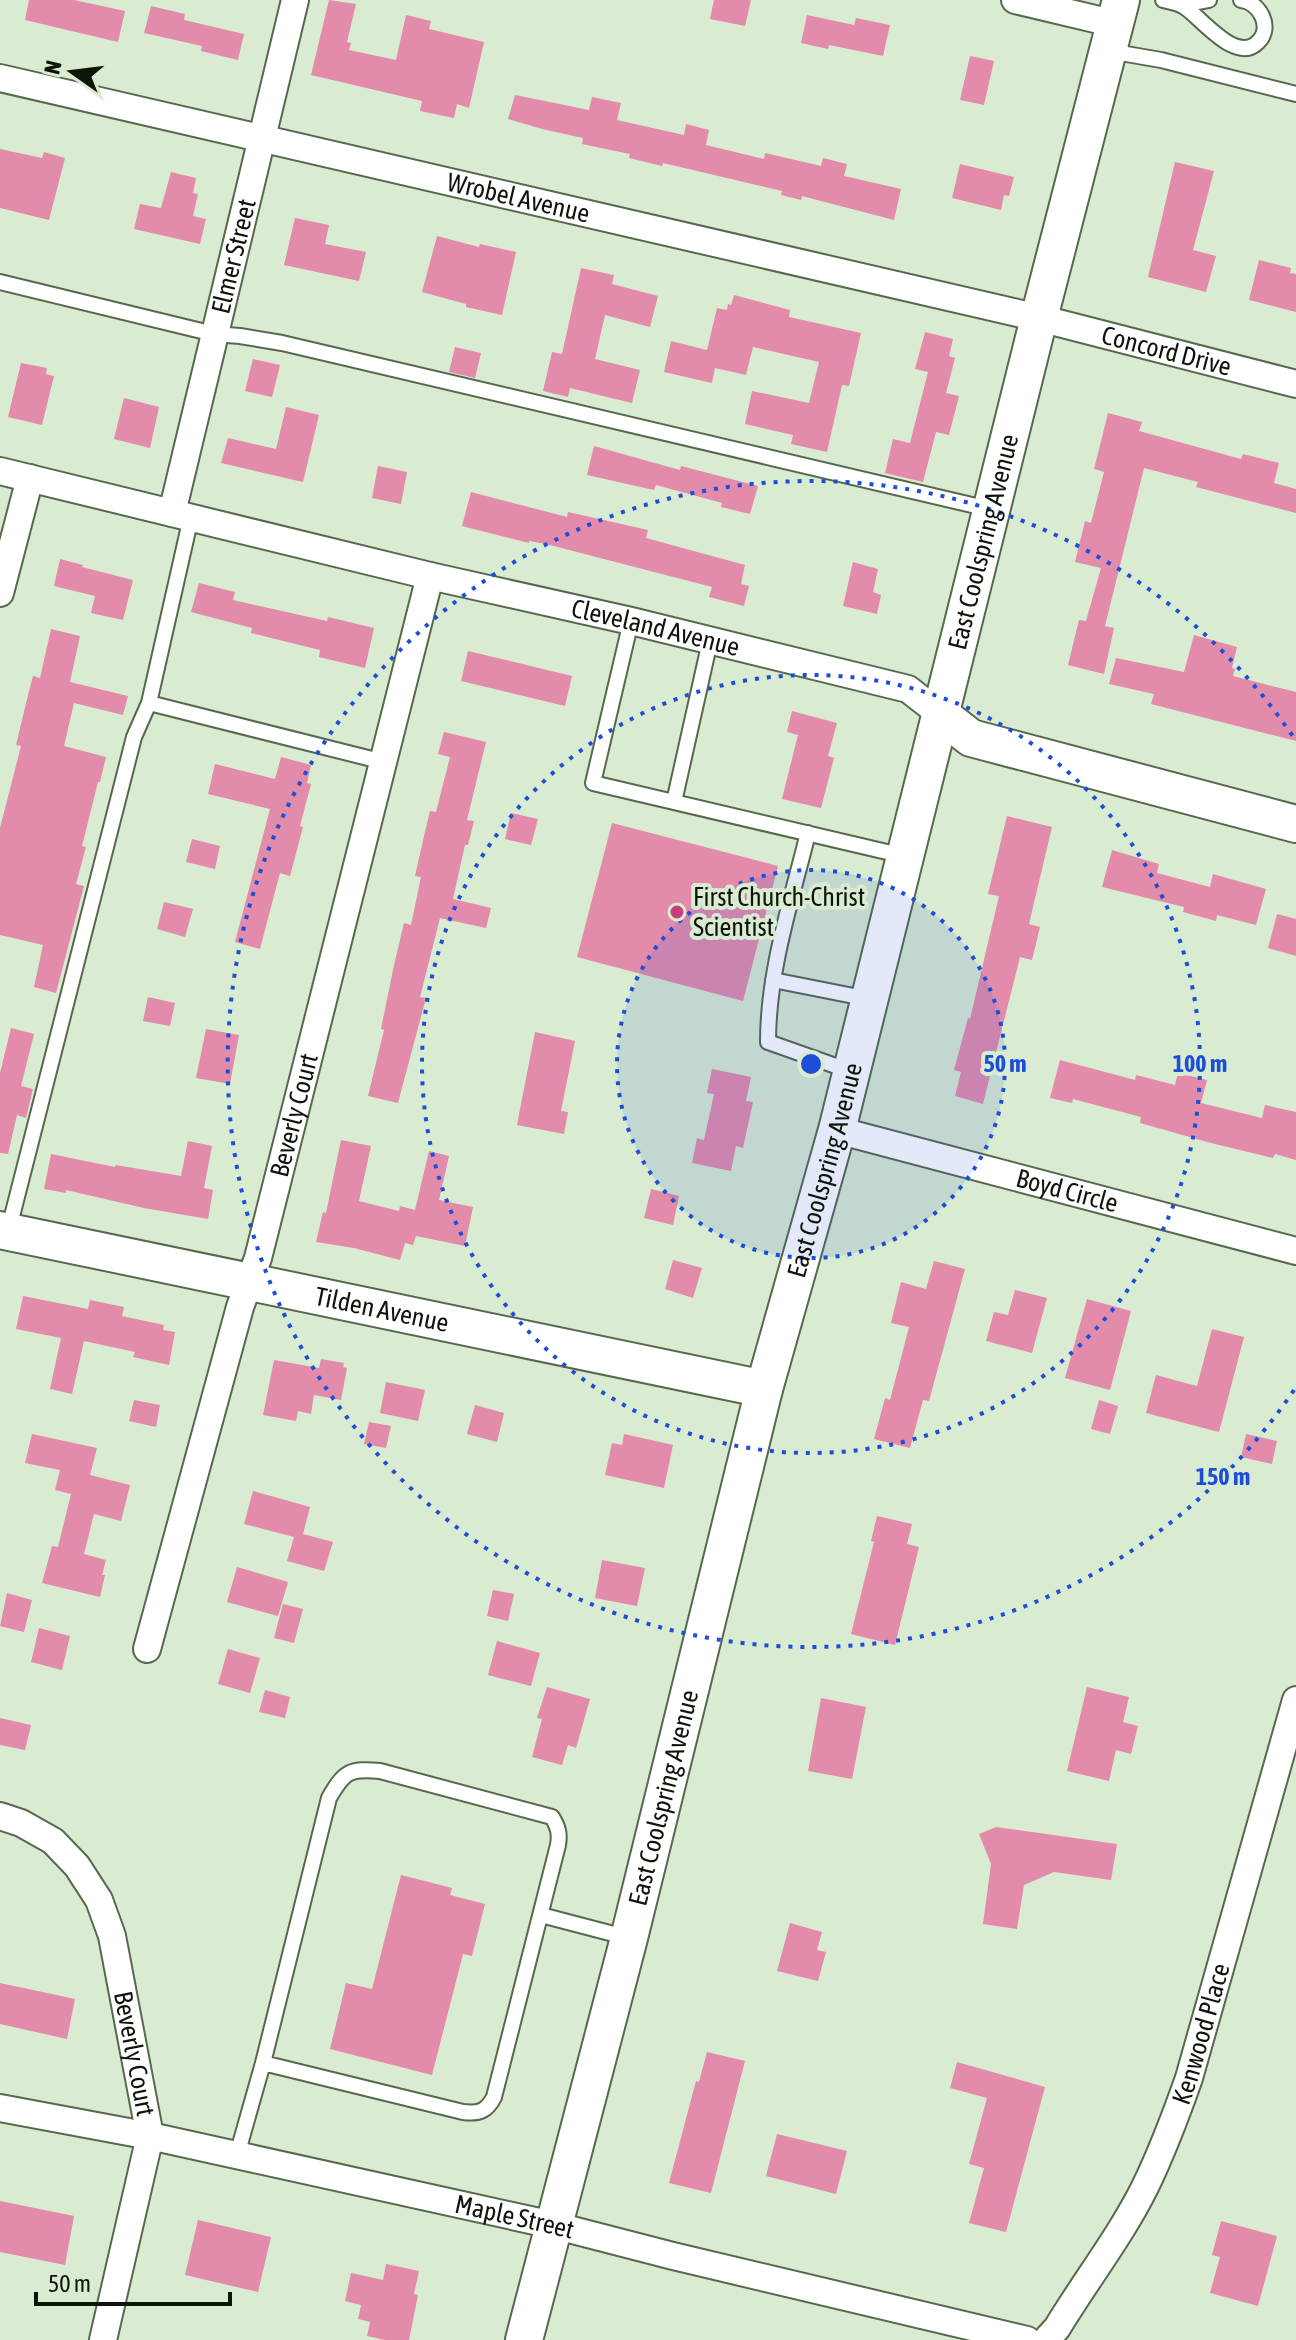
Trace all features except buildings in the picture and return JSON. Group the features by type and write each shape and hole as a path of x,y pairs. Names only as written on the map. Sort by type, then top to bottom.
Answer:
{"street":[{"name":"Elmer Street","path":"181,515 214,334 295,0"},
{"path":"1015,0 1115,25"},
{"name":"East Coolspring Avenue","path":"524,2340 629,1938 764,1389 837,1130 1115,25"},
{"name":"Wrobel Avenue","path":"0,78 1039,318"},
{"name":"Concord Drive","path":"1039,318 1296,384"},
{"name":"Cleveland Avenue","path":"0,471 908,689 971,738 1296,824"},
{"path":"0,593 30,478"},
{"name":"Beverly Court","path":"147,1649 240,1307 258,1258 430,576"},
{"name":"Boyd Circle","path":"837,1130 1296,1251"},
{"name":"Tilden Avenue","path":"4,1231 764,1389"},
{"name":"Kenwood Place","path":"1046,2340 1112,2245 1145,2188 1170,2131 1189,2078 1296,1700"},
{"name":"Beverly Court","path":"0,1816 21,1823 53,1841 77,1866 99,1900 112,1936 150,2136 103,2340"},
{"name":"Maple Street","path":"0,2108 150,2136 553,2225 1027,2340"},
{"path":"914,2313 939,2340"}],"lane":[{"path":"1163,0 1183,5 1209,0"},
{"path":"1183,5 1239,50 1251,48 1262,40 1265,25 1260,11 1241,0"},
{"path":"1115,25 1161,60 1296,94"},
{"path":"0,282 214,334 282,343 991,509"},
{"path":"4,1231 134,737 149,703 181,515"},
{"path":"631,621 593,783 904,856"},
{"path":"674,802 710,641"},
{"path":"149,703 384,762"},
{"path":"808,833 773,980 768,1042 851,1071"},
{"path":"773,980 869,999"},
{"path":"237,2155 329,1798 342,1776 359,1769 380,1771 552,1817 559,1834 541,1915 489,2108 477,2114 463,2112 263,2063"},
{"path":"541,1915 629,1938"}],"place":[{"name":"First Church-Christ Scientist","path":"677,912"}]}
